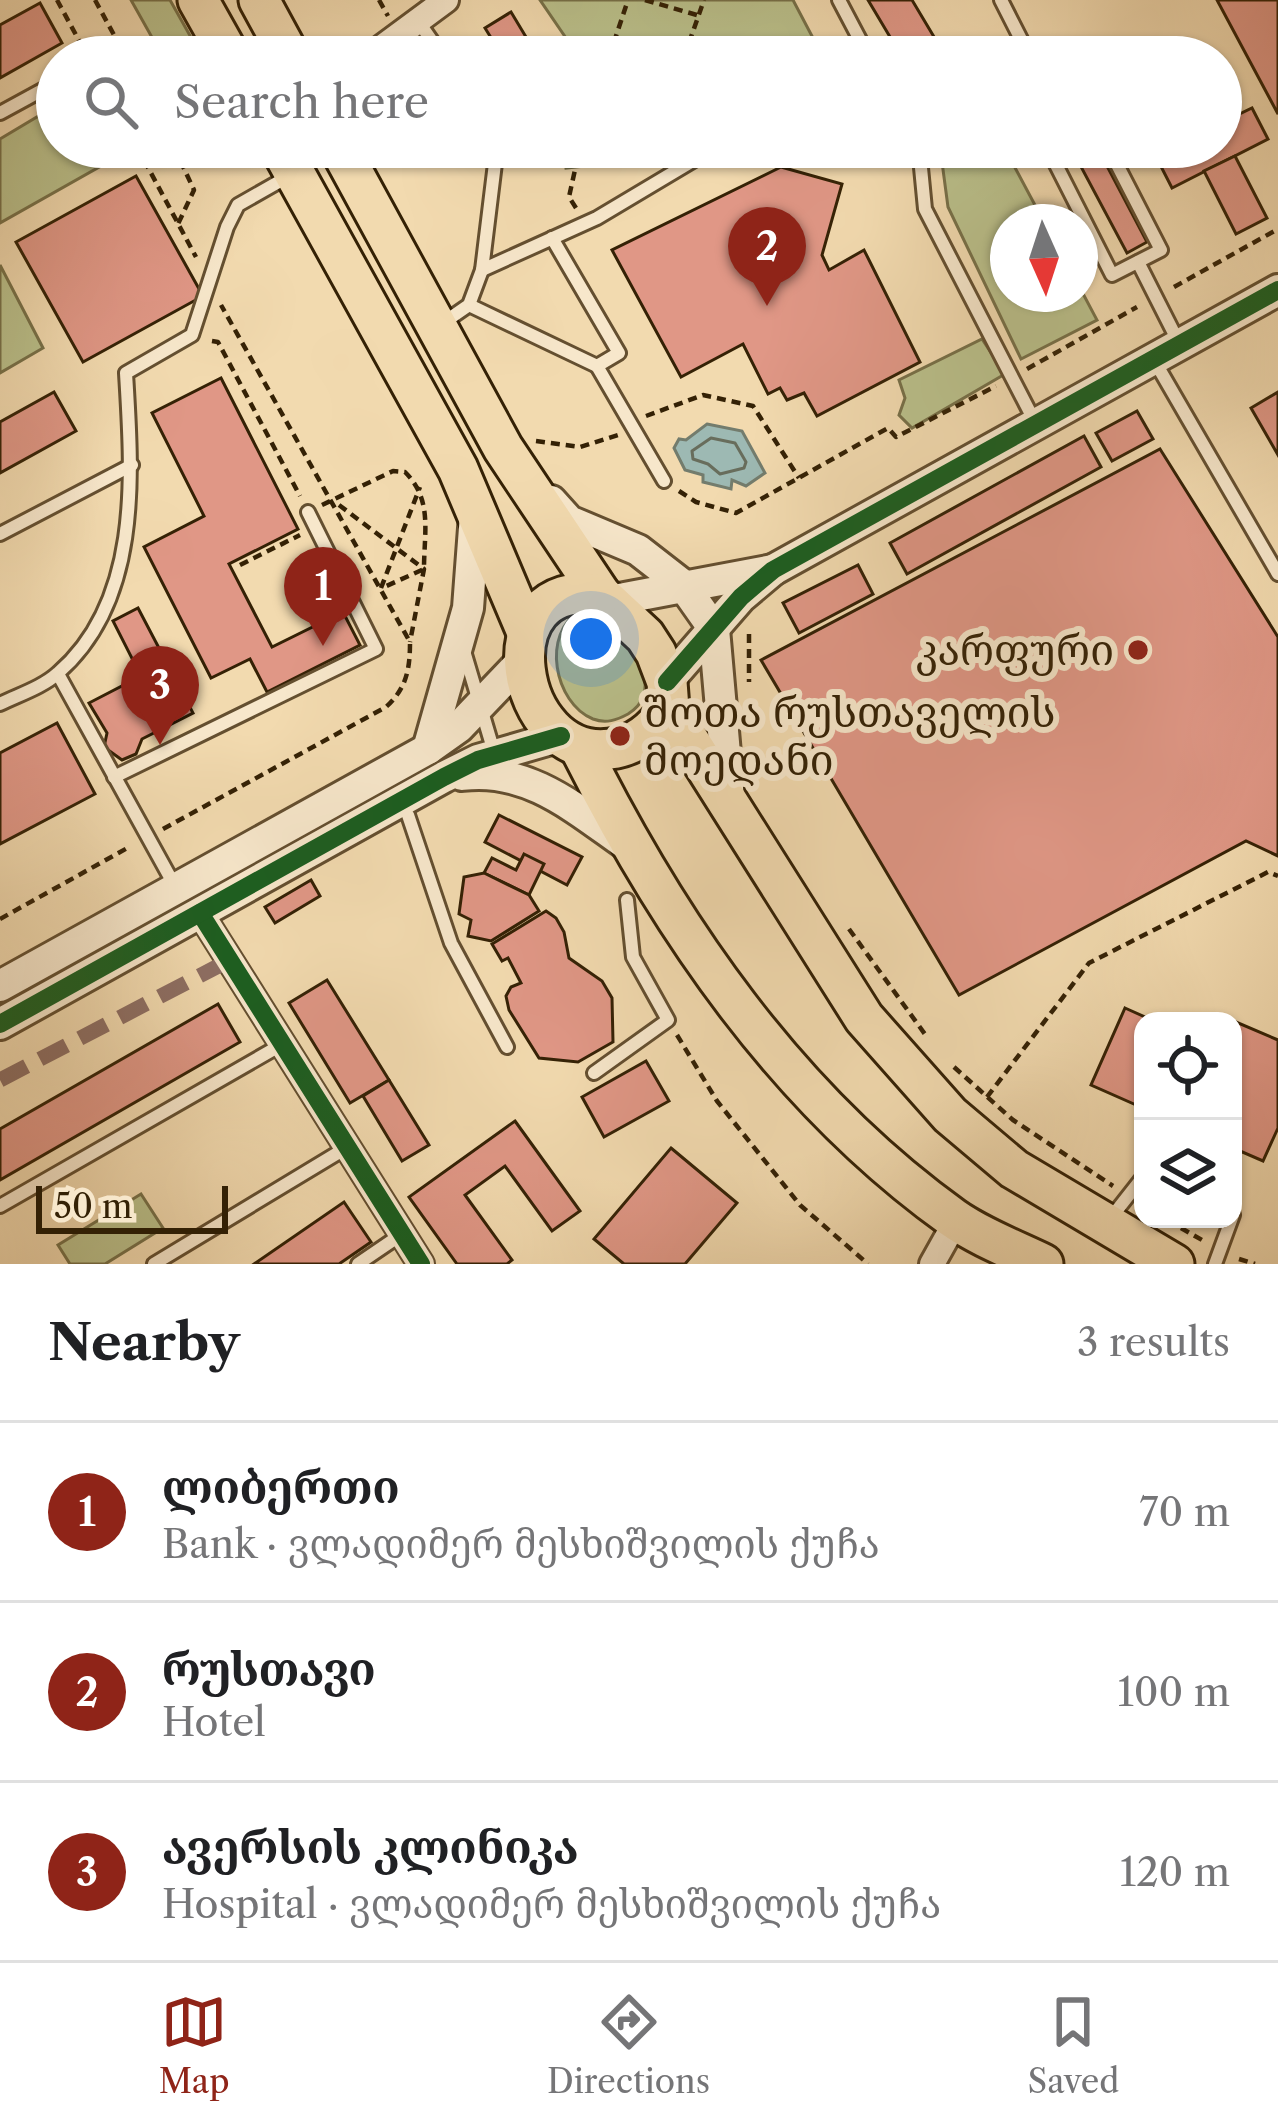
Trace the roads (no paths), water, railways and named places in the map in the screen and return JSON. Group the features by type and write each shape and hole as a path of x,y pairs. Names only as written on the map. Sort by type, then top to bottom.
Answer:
{"main road":[{"path":"198,0 218,36"},
{"path":"259,0 279,36"},
{"path":"291,168 476,505 525,645 530,692 541,714 570,742 676,920 769,1048 839,1121 956,1220 1043,1264"},
{"path":"354,168 453,316 515,441 605,598 645,636 668,696 864,1018 935,1099 1014,1169 1117,1210 1174,1264"},
{"path":"525,645 556,599 575,591 605,598"},
{"path":"570,742 614,749 631,744 659,724 668,696"}],"street":[{"path":"398,36 446,0"},
{"path":"668,696 714,629 773,570 1278,290"},
{"path":"515,441 568,521 638,550 683,585 714,629 729,799"},
{"path":"428,749 468,608 476,505"},
{"path":"605,598 773,570"},
{"path":"0,986 428,749 478,707 525,645"},
{"path":"0,1024 444,778 570,742"},
{"path":"500,765 541,786 630,847"},
{"path":"200,914 421,1264"},
{"path":"932,1264 956,1220"}],"lane":[{"path":"839,0 858,36"},
{"path":"1001,0 1019,36"},
{"path":"418,21 428,36"},
{"path":"0,113 36,93"},
{"path":"0,704 58,674 94,632 118,586 132,464 126,373 192,335 238,205 278,168"},
{"path":"494,168 482,270 453,316 597,366 664,481"},
{"path":"482,270 586,223 680,168"},
{"path":"922,168 925,209 1036,424"},
{"path":"1058,168 1112,275 1161,250 1119,168"},
{"path":"552,238 619,353 597,366"},
{"path":"1138,262 1156,297 1167,352 1278,574"},
{"path":"0,534 132,464"},
{"path":"114,777 376,649 308,512"},
{"path":"460,638 500,765"},
{"path":"58,674 176,889"},
{"path":"408,815 451,943 507,1047"},
{"path":"594,1073 668,1020 633,957 627,900"},
{"path":"0,1206 281,1045"},
{"path":"154,1264 346,1148"},
{"path":"1117,1210 1134,1189"},
{"path":"1214,1264 1228,1228"},
{"path":"358,1264 402,1234"}],"water":[{"path":"707,424 742,431 765,473 746,486 732,480 731,489 703,482 703,475 685,470 674,448 679,439 686,440"}],"place":[{"name":"რუსთავი","path":"767,306"},
{"name":"ლიბერთი","path":"323,646"},
{"name":"კარფური","path":"1138,650"},
{"name":"შოთა რუსთაველის მოედანი","path":"620,736"},
{"name":"ავერსის კლინიკა","path":"160,745"}]}
